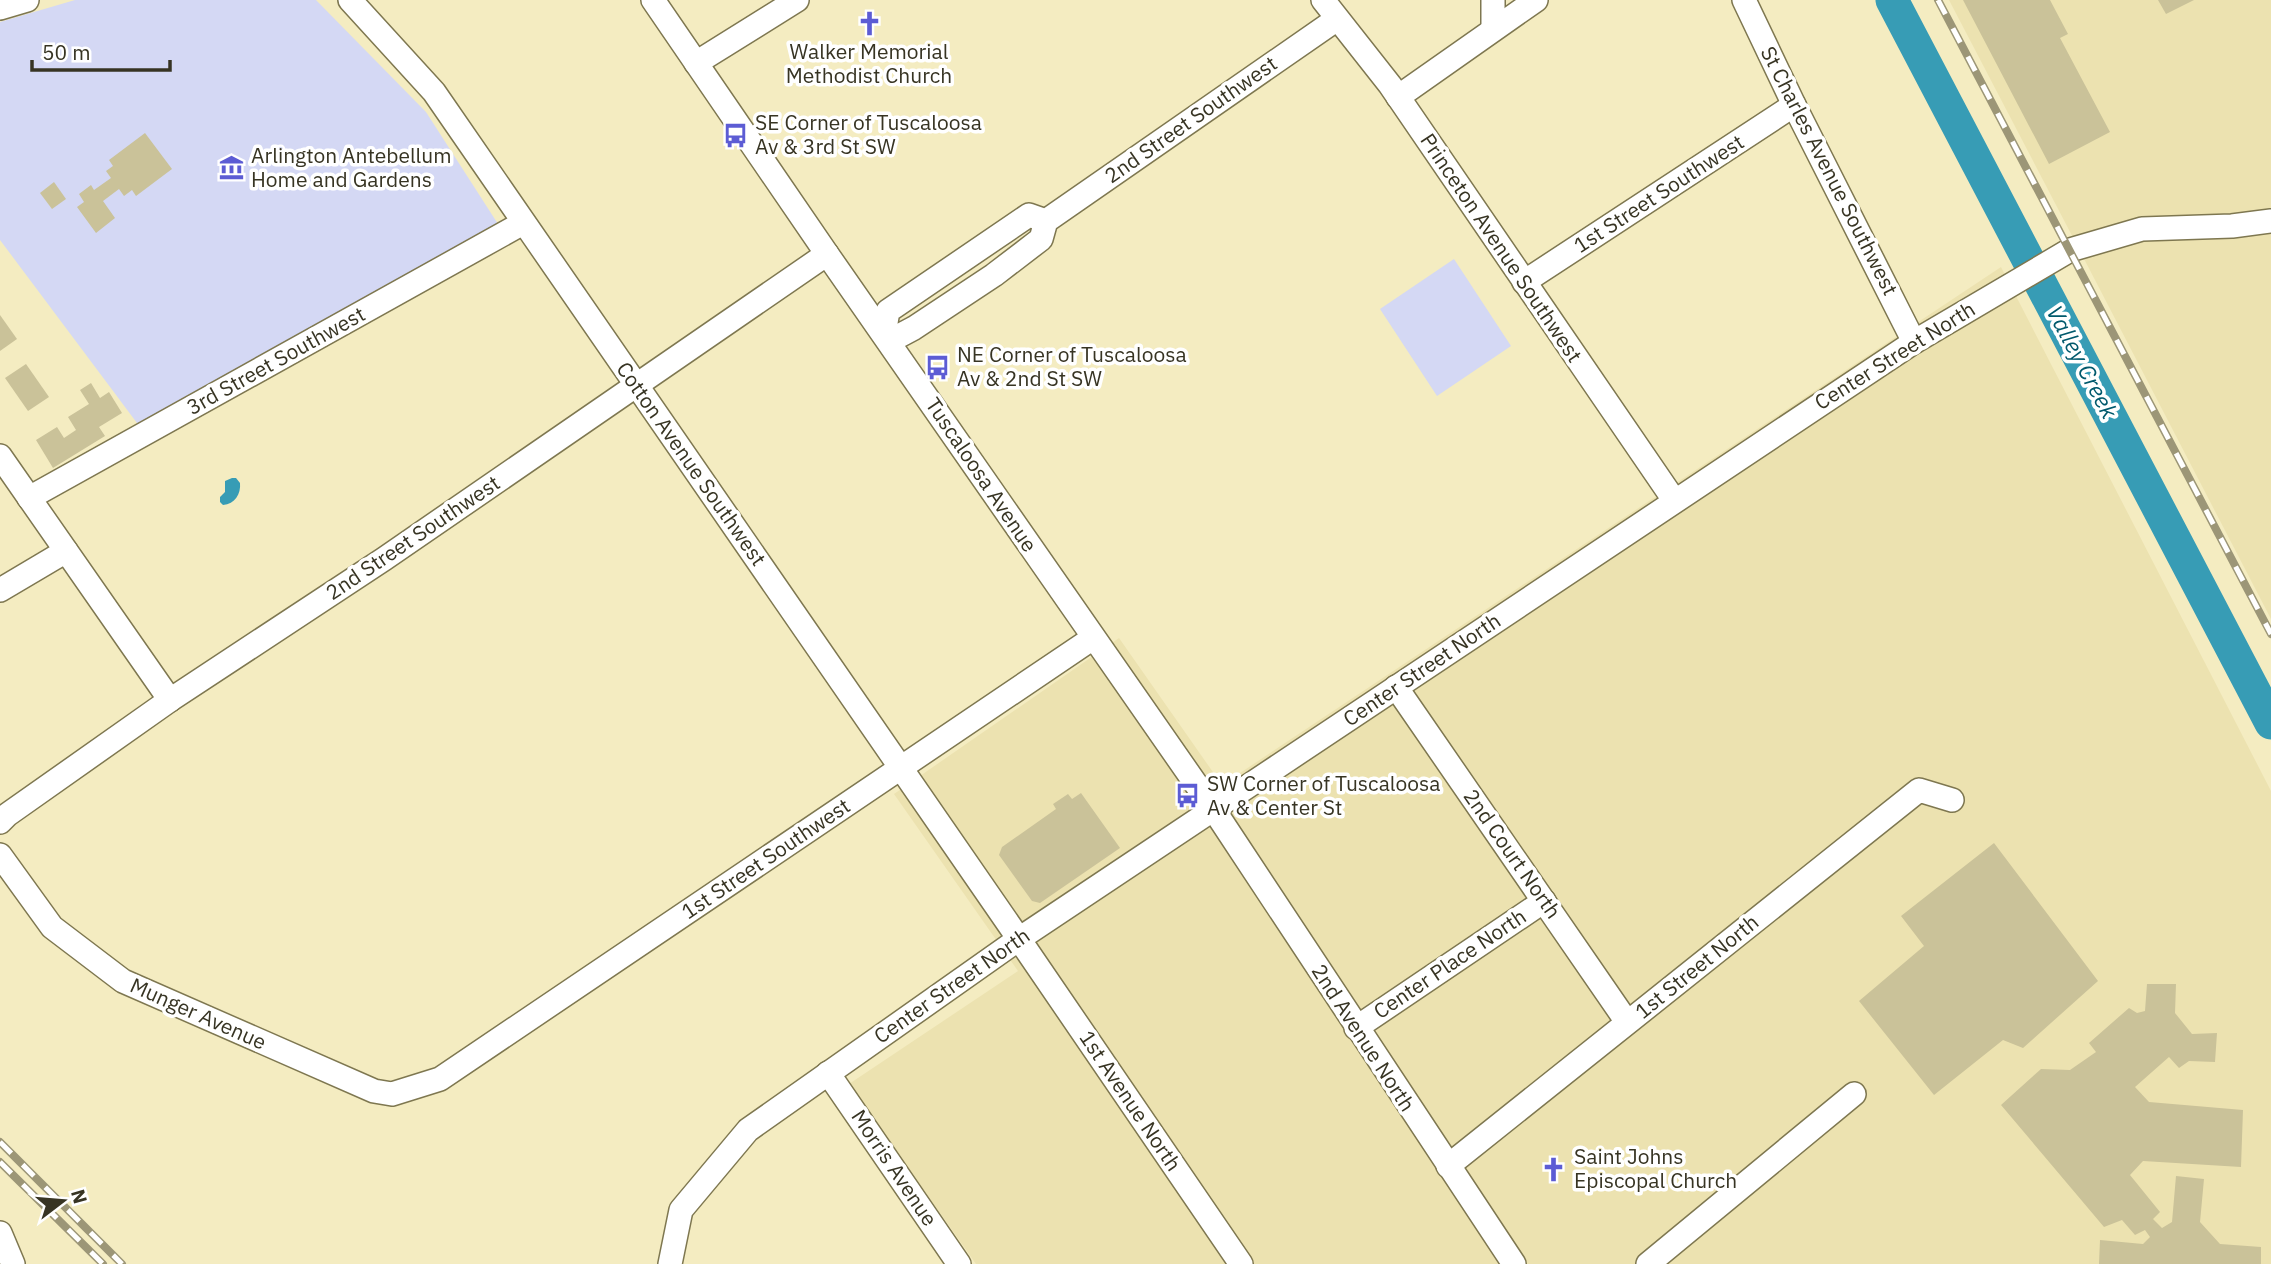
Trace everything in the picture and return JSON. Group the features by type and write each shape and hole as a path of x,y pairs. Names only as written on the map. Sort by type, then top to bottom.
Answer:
{"street":[{"path":"0,8 27,0"},
{"name":"Cotton Avenue Southwest","path":"351,0 434,92 1019,939"},
{"path":"368,0 386,40"},
{"name":"Tuscaloosa Avenue","path":"653,0 1213,810"},
{"path":"696,63 797,0"},
{"name":"Princeton Avenue Southwest","path":"1323,0 1398,97 1674,500"},
{"path":"1493,0 1493,28"},
{"path":"1398,97 1536,0"},
{"name":"St Charles Avenue Southwest","path":"1744,0 1914,342"},
{"name":"2nd Street Southwest","path":"884,334 888,311 1029,215 1046,221 1336,19"},
{"name":"1st Street Southwest","path":"1524,282 1794,105"},
{"name":"Center Street North","path":"670,1264 681,1210 748,1129 1019,939 1914,342 2070,250 2142,229 2232,226 2271,221"},
{"name":"3rd Street Southwest","path":"29,498 523,223"},
{"name":"2nd Street Southwest","path":"0,822 170,700 384,559 827,254"},
{"path":"0,456 170,700"},
{"path":"0,590 66,551"},
{"name":"1st Street Southwest","path":"440,1079 1093,638"},
{"name":"2nd Court North","path":"1396,687 1628,1022"},
{"name":"1st Street North","path":"1448,1166 1919,790 1952,800"},
{"name":"2nd Avenue North","path":"1213,810 1514,1264"},
{"name":"Munger Avenue","path":"0,855 52,927 123,981 374,1090 392,1094 440,1079"},
{"name":"Center Place North","path":"1356,1028 1544,901"},
{"name":"1st Avenue North","path":"1019,939 1241,1264"},
{"name":"Morris Avenue","path":"828,1073 959,1264"},
{"path":"1648,1264 1854,1094"},
{"path":"0,1233 13,1264"}],"shaded area":[{"name":"Arlington Antebellum Home and Gardens","path":"75,0 316,0 426,112 498,224 140,427 0,240 0,22"},
{"path":"1949,0 2271,0 2271,619 2068,228"},
{"path":"1454,259 1511,346 1437,396 1380,309"},
{"path":"2001,267 2271,791 2271,1264 976,1264 849,1084 1018,971 894,794 1119,638 1222,785"}],"water":[{"path":"236,478 240,483 239,491 234,500 223,505 220,497 225,492 225,481"}],"building":[{"path":"1963,0 2050,0 2068,34 2060,38 2110,132 2049,164"},
{"path":"2158,0 2194,0 2166,14"},
{"path":"145,133 172,169 136,196 132,190 124,196 119,189 103,201 115,218 96,233 77,207 84,202 79,194 91,185 94,190 111,178 106,171 113,166 109,160"},
{"path":"54,182 66,199 52,209 40,193"},
{"path":"0,315 17,339 0,351"},
{"path":"26,364 49,397 28,411 5,378"},
{"path":"91,383 100,398 109,392 122,413 99,427 105,436 53,468 36,440 57,427 64,438 76,430 68,417 89,404 80,390"},
{"path":"1081,793 1120,848 1040,903 1032,901 999,855 1002,847 1056,809 1053,804 1068,794 1072,799"},
{"path":"1994,843 2098,981 2023,1048 2003,1040 1934,1095 1859,1001 1924,946 1901,916"},
{"path":"2147,984 2176,984 2175,1013 2192,1034 2217,1033 2215,1062 2189,1061 2179,1068 2169,1057 2135,1087 2149,1102 2243,1110 2241,1167 2143,1161 2130,1175 2160,1212 2153,1219 2162,1228 2172,1222 2176,1176 2204,1179 2200,1222 2220,1244 2261,1247 2261,1264 2099,1264 2100,1240 2143,1244 2150,1237 2145,1230 2135,1235 2122,1220 2104,1227 2001,1105 2041,1069 2070,1070 2096,1052 2089,1043 2129,1008 2137,1013 2145,1011"}],"waterway":[{"name":"Valley Creek","path":"1892,0 2271,723"}],"railway":[{"path":"1938,0 2271,634"},
{"path":"0,1142 122,1264"},
{"path":"0,1162 103,1264"}],"place":[{"name":"Walker Memorial Methodist Church","path":"869,23"},
{"name":"SE Corner of Tuscaloosa Av & 3rd St SW","path":"735,135"},
{"name":"Arlington Antebellum Home and Gardens","path":"231,168"},
{"name":"NE Corner of Tuscaloosa Av & 2nd St SW","path":"937,367"},
{"name":"SW Corner of Tuscaloosa Av & Center St","path":"1187,796"},
{"name":"Saint Johns Episcopal Church","path":"1554,1169"}]}
